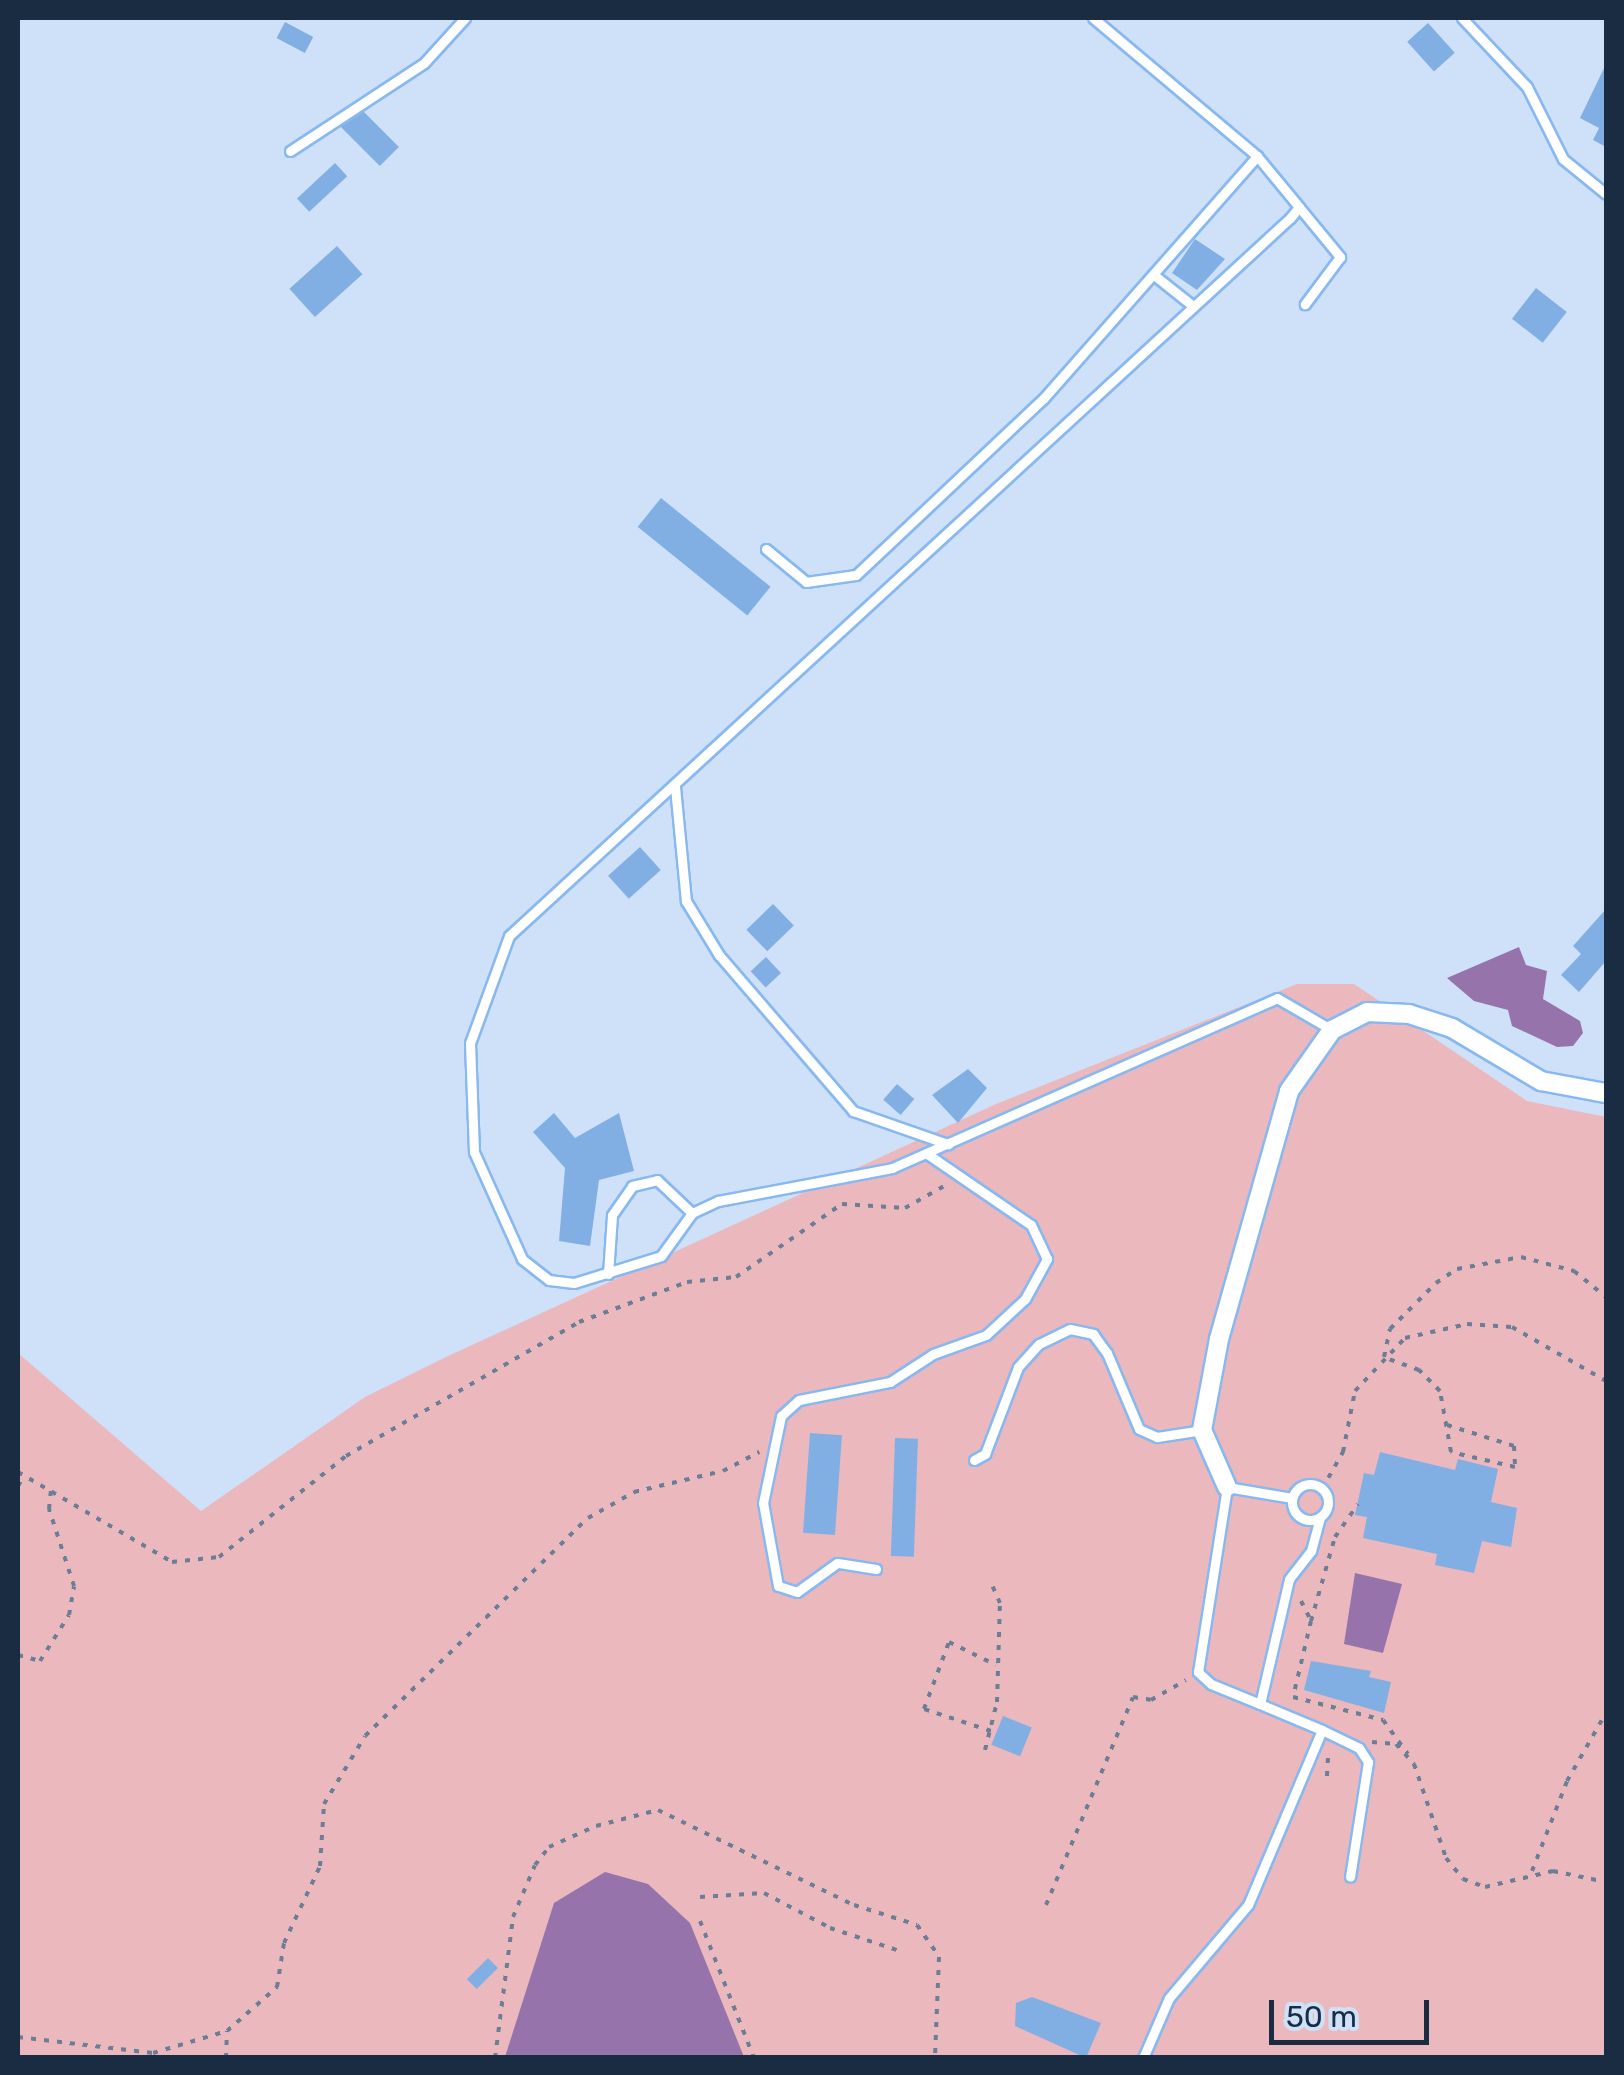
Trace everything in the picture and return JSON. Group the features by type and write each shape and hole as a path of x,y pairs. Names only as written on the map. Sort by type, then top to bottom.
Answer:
{"street":[{"path":"1226,1487 1202,1430 1219,1339 1289,1091 1332,1030 1368,1012 1409,1014 1452,1028 1542,1081 1606,1093"}],"lane":[{"path":"290,151 424,63 465,18"},
{"path":"1094,18 1257,156 1340,257 1305,304"},
{"path":"1462,18 1527,87 1563,160 1606,194"},
{"path":"766,549 806,582 856,575 1012,432 1257,156"},
{"path":"1299,208 509,936 470,1043 474,1152 504,1233 549,1280 608,1274 661,1256 692,1213 742,1192 860,1179 926,1154 1278,998 1332,1030"},
{"path":"1154,276 1193,306"},
{"path":"675,787 686,901 719,956 853,1111 948,1144"},
{"path":"876,1569 837,1563 797,1592 778,1586 763,1503 770,1444 781,1416 800,1400 906,1376 933,1354 986,1335 1034,1287 1047,1259 1045,1241 951,1177 926,1154"},
{"path":"608,1274 612,1214 632,1186 657,1180 692,1213"},
{"path":"974,1460 986,1454 1018,1367 1039,1344 1070,1329 1092,1334 1107,1352 1138,1429 1157,1438 1202,1430"},
{"path":"1260,1704 1290,1579 1311,1550 1328,1503 1322,1489 1302,1486 1292,1498"},
{"path":"1292,1498 1226,1487 1198,1672 1358,1747 1368,1775 1350,1877"},
{"path":"1292,1498 1300,1517 1320,1517"},
{"path":"1144,2058 1170,1998 1248,1905 1322,1730"}],"path":[{"path":"18,1472 172,1562 219,1558 270,1511 470,1378 519,1360 600,1312 687,1282 736,1276 842,1204 912,1207 951,1177"},
{"path":"1384,1357 1402,1312 1456,1268 1532,1259 1574,1271 1606,1296"},
{"path":"1322,1489 1344,1452 1355,1391 1384,1357 1428,1330 1496,1324 1536,1334 1606,1381"},
{"path":"1384,1357 1427,1376 1446,1404 1447,1425 1452,1452 1515,1468 1514,1446 1447,1425"},
{"path":"18,2037 153,2053 228,2031 277,1987 284,1943 320,1866 324,1804 365,1736 599,1511 658,1483 734,1467 770,1444"},
{"path":"18,1486 24,1476"},
{"path":"18,1655 40,1661 68,1615 74,1586 49,1508 51,1489"},
{"path":"1358,1504 1335,1537 1293,1697 1383,1720 1410,1759 1446,1858 1463,1879 1485,1886 1531,1873 1606,1882"},
{"path":"1290,1579 1312,1621"},
{"path":"985,1750 992,1730 1000,1603 992,1585"},
{"path":"992,1730 924,1709 949,1642 996,1665"},
{"path":"1046,1905 1133,1698 1158,1697 1198,1672"},
{"path":"1531,1873 1567,1782 1606,1713"},
{"path":"1358,1747 1385,1740 1410,1759"},
{"path":"494,2058 513,1917 535,1865 549,1847 596,1826 675,1812 731,1849 917,1925 932,1939 939,1956 935,2058"},
{"path":"700,1897 764,1892 830,1928 900,1951"},
{"path":"700,1921 754,2058"},
{"path":"226,2058 228,2031"}],"shaded area":[{"path":"1519,947 1526,965 1547,971 1543,999 1580,1021 1583,1033 1573,1046 1557,1047 1512,1026 1508,1010 1474,1001 1447,978"},
{"path":"1297,984 1354,984 1527,1101 1606,1117 1606,2057 18,2057 18,1353 201,1511 365,1397 446,1357 996,1104"},
{"path":"1355,1573 1402,1584 1383,1653 1344,1644"},
{"path":"605,1872 648,1884 690,1923 744,2057 505,2057 554,1903"}],"building":[{"path":"285,22 313,37 305,53 277,38"},
{"path":"1428,23 1455,53 1434,71 1407,42"},
{"path":"1606,64 1606,147 1593,140 1599,128 1580,118"},
{"path":"360,108 399,147 380,166 341,127"},
{"path":"335,163 347,176 309,212 297,198"},
{"path":"1195,239 1225,259 1197,290 1172,273"},
{"path":"337,246 362,274 315,317 289,289"},
{"path":"1536,288 1567,312 1543,343 1512,319"},
{"path":"661,498 771,587 747,615 638,527"},
{"path":"640,847 661,870 629,899 608,876"},
{"path":"773,904 794,926 767,951 746,930"},
{"path":"1606,909 1606,961 1579,992 1561,975 1581,954 1573,946"},
{"path":"766,957 781,973 766,987 751,971"},
{"path":"968,1069 987,1088 958,1123 932,1095"},
{"path":"897,1084 914,1099 901,1115 883,1100"},
{"path":"554,1113 575,1138 619,1113 634,1171 599,1180 590,1246 559,1241 565,1168 533,1132"},
{"path":"810,1433 842,1435 835,1535 803,1533"},
{"path":"895,1438 918,1439 914,1557 891,1556"},
{"path":"1380,1452 1455,1470 1458,1459 1498,1469 1491,1502 1517,1508 1511,1547 1482,1541 1474,1573 1435,1565 1437,1554 1363,1538 1367,1517 1355,1515 1364,1473 1374,1475"},
{"path":"1311,1661 1371,1671 1369,1677 1391,1682 1384,1713 1304,1690"},
{"path":"1003,1716 1032,1728 1020,1756 991,1745"},
{"path":"488,1958 498,1968 477,1989 467,1979"},
{"path":"1032,1997 1101,2023 1086,2058 1015,2026 1016,2003"}]}
